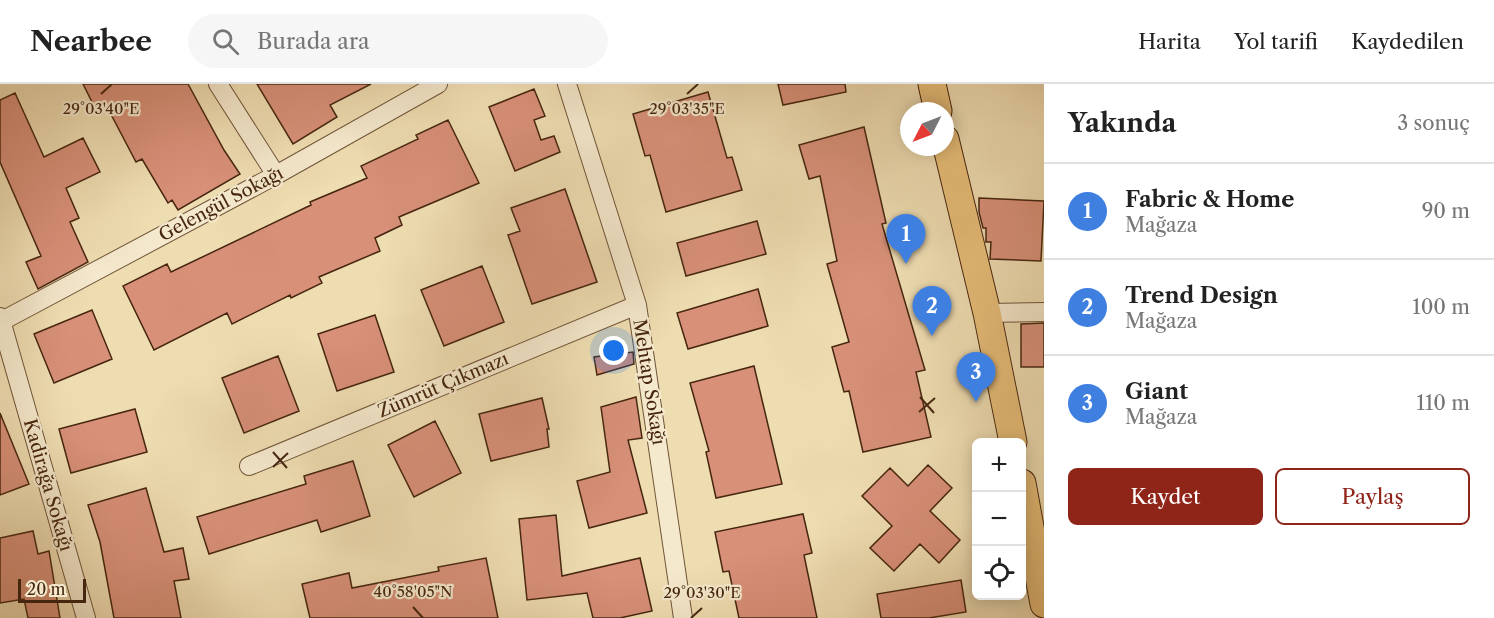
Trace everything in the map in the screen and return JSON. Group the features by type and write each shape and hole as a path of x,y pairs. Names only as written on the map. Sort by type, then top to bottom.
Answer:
{"main road":[{"path":"932,84 936,102"},
{"path":"949,156 987,313 1012,438"},
{"path":"1024,492 1044,604"}],"street":[{"path":"218,84 276,174"},
{"name":"Gelengül Sokağı","path":"1,319 276,174 438,84"},
{"name":"Mehtap Sokağı","path":"567,84 636,305 683,618"},
{"name":"Zümrüt Çıkmazı","path":"249,466 636,305"},
{"path":"987,313 1044,312"},
{"name":"Kadirağa Sokağı","path":"1,319 86,618"}],"building":[{"path":"83,84 188,84 224,150 240,174 178,210 172,200 168,203 142,159 136,162 105,103 95,108"},
{"path":"257,84 371,84 330,105 337,117 293,144"},
{"path":"778,84 845,84 846,92 783,105"},
{"path":"534,89 545,116 534,120 541,140 554,136 560,152 515,171 489,107"},
{"path":"708,92 727,158 732,157 742,190 666,212 650,155 645,156 633,114"},
{"path":"15,93 44,157 83,138 100,172 66,188 79,218 70,222 88,262 38,289 26,262 41,256 0,162 0,100"},
{"path":"448,120 479,183 399,217 402,225 375,238 380,251 319,277 322,283 291,298 290,295 232,324 227,313 154,350 123,286 167,264 171,272 311,205 310,202 367,178 361,166 418,139 416,135"},
{"path":"864,127 886,223 882,224 925,370 916,372 931,437 863,452 849,391 844,392 832,347 849,342 827,264 837,261 820,176 809,179 799,145"},
{"path":"565,189 597,282 532,304 508,235 520,231 511,208"},
{"path":"979,198 1044,201 1041,261 990,259 991,242 986,242 986,228 983,228 979,212"},
{"path":"757,221 766,254 686,276 677,243"},
{"path":"482,266 504,322 444,346 421,290"},
{"path":"758,289 768,326 688,349 677,313"},
{"path":"92,310 112,359 54,383 34,334"},
{"path":"375,315 394,372 337,391 318,334"},
{"path":"1044,323 1044,367 1021,367 1021,324"},
{"path":"633,352 634,364 597,375 594,357"},
{"path":"278,356 299,411 244,433 222,378"},
{"path":"754,366 782,484 716,498 706,452 709,451 690,383"},
{"path":"636,397 642,438 628,440 647,513 589,528 577,481 610,472 601,407"},
{"path":"542,398 549,429 547,429 549,447 491,461 479,414"},
{"path":"135,409 147,452 71,473 59,429"},
{"path":"0,413 29,484 0,495"},
{"path":"435,421 461,473 414,497 388,445"},
{"path":"353,461 370,516 321,532 317,520 209,554 197,517 306,484 304,476"},
{"path":"928,465 952,488 930,511 960,540 939,563 920,544 894,571 870,548 892,526 862,496 890,468 908,486"},
{"path":"146,488 164,552 183,548 189,579 174,581 181,618 114,618 100,542 88,505"},
{"path":"803,514 812,553 804,555 817,618 739,618 729,571 723,572 715,532"},
{"path":"556,515 562,576 640,558 652,611 620,618 593,618 587,593 527,600 519,519"},
{"path":"33,531 38,554 49,551 60,618 28,618 24,599 0,603 0,538"},
{"path":"486,558 498,618 310,618 302,584 349,573 352,588 439,571 438,567"},
{"path":"961,580 966,612 929,618 881,618 877,594"}],"place":[{"name":"Fabric & Home","path":"906,264"},
{"name":"Trend Design","path":"932,336"},
{"name":"Giant","path":"976,402"}]}
